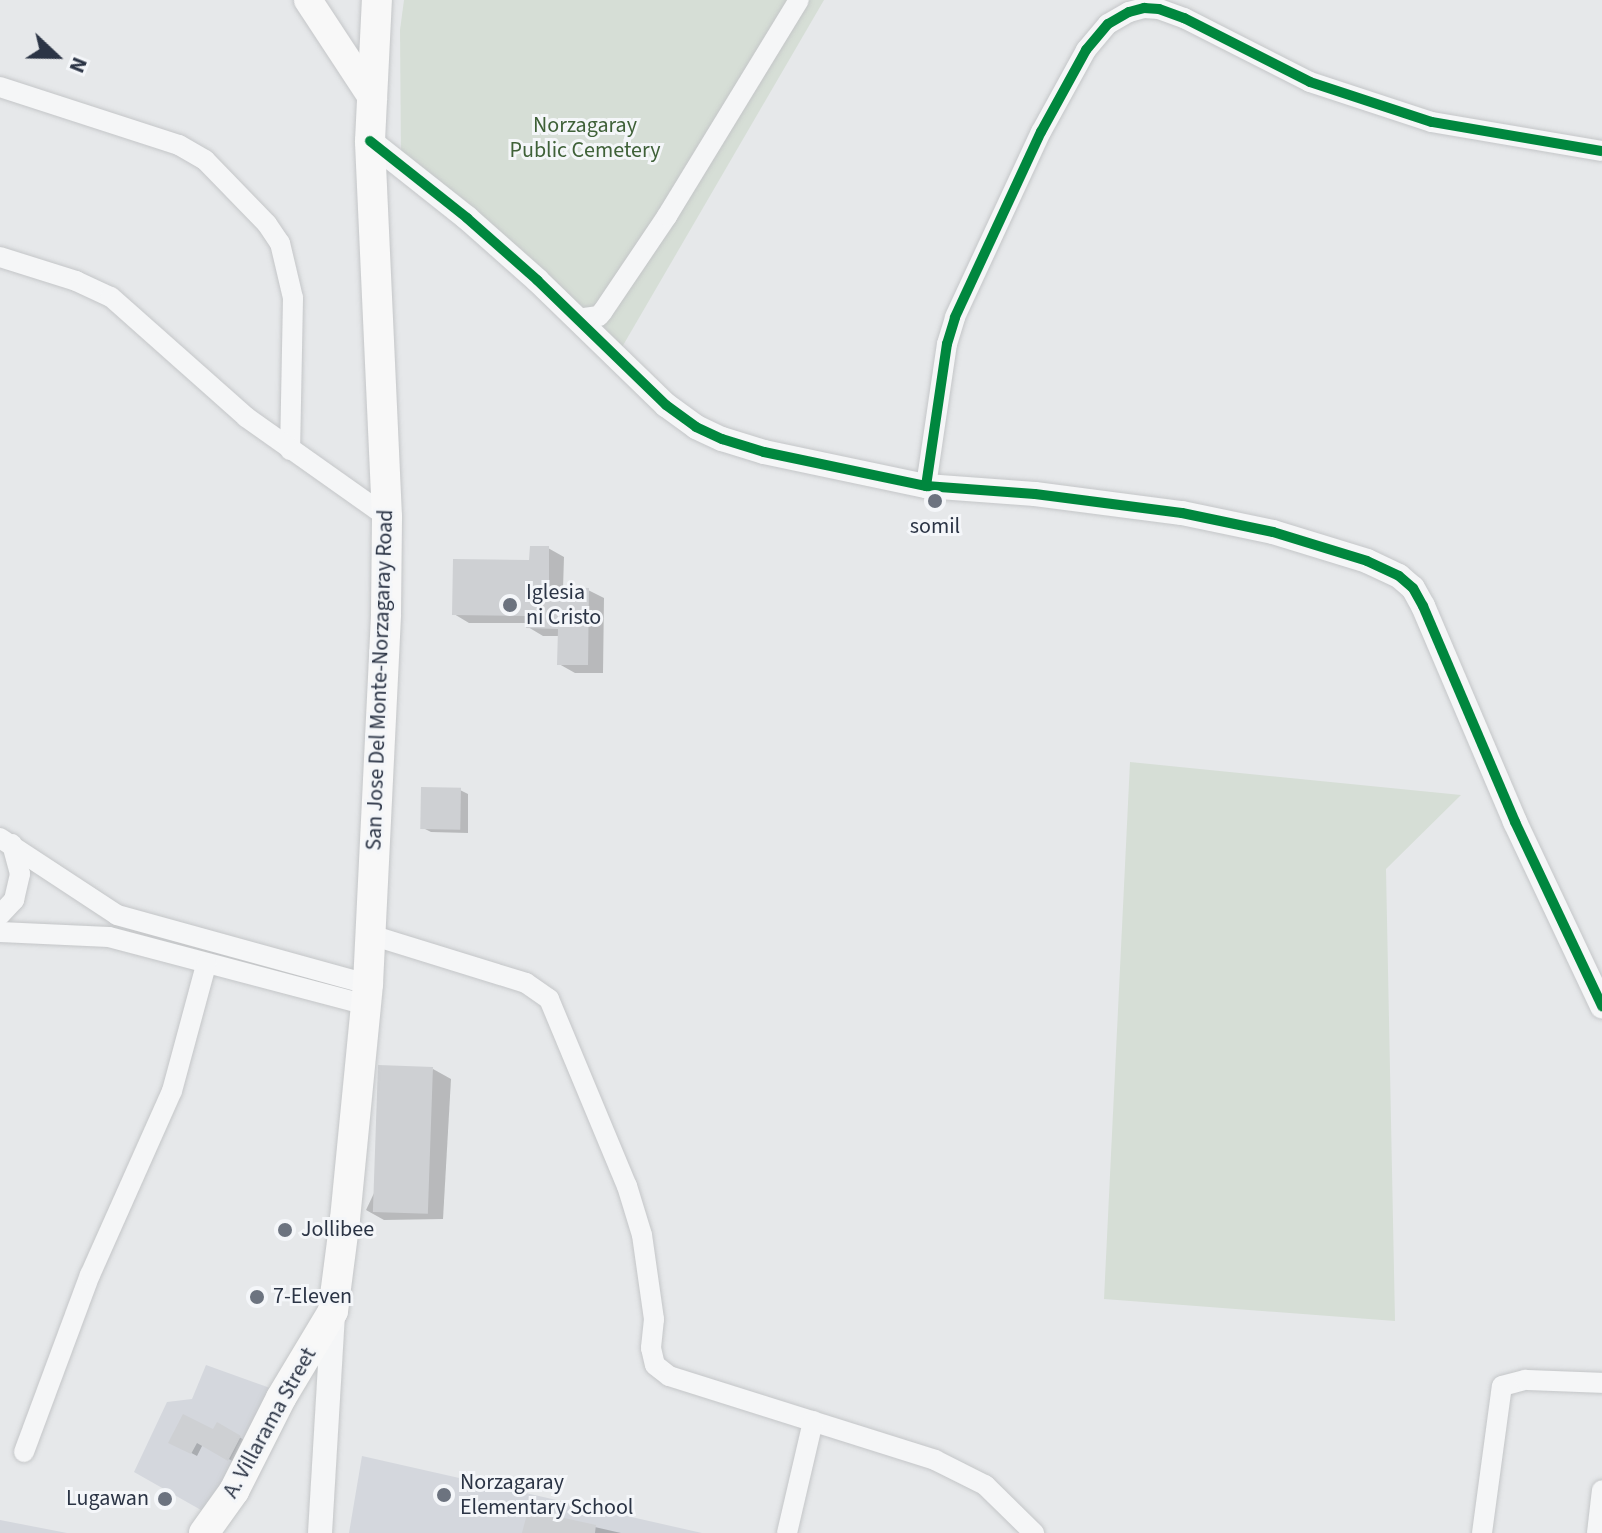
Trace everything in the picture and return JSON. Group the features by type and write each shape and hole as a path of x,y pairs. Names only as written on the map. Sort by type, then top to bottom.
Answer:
{"main road":[{"path":"308,0 373,99"},
{"name":"San Jose Del Monte-Norzagaray Road","path":"333,1311 367,994 386,614 387,517 370,141 377,0"},
{"name":"A. Villarama Street","path":"204,1533 234,1491 281,1398 333,1311"}],"street":[{"path":"577,319 599,316 603,311 667,216 799,0"},
{"path":"926,486 947,344 955,317 1041,132 1086,50 1108,24 1129,12 1144,8 1159,9 1184,18 1310,82 1418,118 1602,151"},
{"path":"0,87 179,145 205,160 267,224 280,243 293,298 290,450"},
{"path":"370,141 467,218 666,405 696,427 764,452 926,486 1035,494 1182,513 1287,536 1399,576 1413,588 1423,606 1515,822 1602,1006"},
{"path":"0,257 76,281 111,297 246,417 387,517"},
{"path":"0,915 14,900 20,874 6,841"},
{"path":"6,841 117,915 367,994"},
{"path":"0,932 109,937 206,965 367,994"},
{"path":"371,935 526,983 549,999 627,1186 642,1235 654,1319 651,1348 655,1365 669,1376 948,1466 985,1485 1034,1533"},
{"path":"24,1452 90,1275 172,1091 206,965"},
{"path":"320,1533 333,1311"},
{"path":"1482,1533 1502,1386 1525,1380 1602,1383"},
{"path":"787,1533 813,1421"},
{"path":"1597,1533 1602,1490"}],"shaded area":[{"path":"206,1365 273,1389 208,1514 134,1472 167,1402 192,1399"},
{"name":"Norzagaray Elementary School","path":"362,1456 702,1533 349,1533"},
{"path":"0,1520 67,1533 0,1533"}],"green space":[{"name":"Norzagaray Public Cemetery","path":"404,0 824,0 618,354 401,156 400,30"},
{"path":"1130,762 1461,795 1386,869 1395,1321 1104,1299"}],"building":[{"path":"530,546 549,546 549,587 589,588 588,665 557,665 558,629 526,628 526,616 452,615 453,559 529,560"},
{"path":"421,787 461,788 460,830 420,829"},
{"path":"378,1065 433,1067 428,1214 373,1212"},
{"path":"183,1414 213,1429 217,1422 241,1436 228,1461 197,1443 191,1454 168,1443"},
{"path":"528,1510 596,1525 595,1533 522,1533"}],"cycle path":[{"path":"926,486 947,344 955,317 1041,132 1086,50 1108,24 1129,12 1144,8 1159,9 1184,18 1310,82 1432,122 1602,151"},
{"path":"370,141 467,218 537,280 666,405 696,427 722,439 764,452 926,486 1035,494 1182,513 1273,532 1367,561 1399,576 1413,588 1423,606 1515,822 1602,1006"}],"place":[{"name":"somil","path":"935,501"},
{"name":"Iglesia ni Cristo","path":"510,605"},
{"name":"Jollibee","path":"285,1230"},
{"name":"7-Eleven","path":"257,1297"},
{"name":"Norzagaray Elementary School","path":"444,1495"},
{"name":"Lugawan","path":"165,1499"}]}
